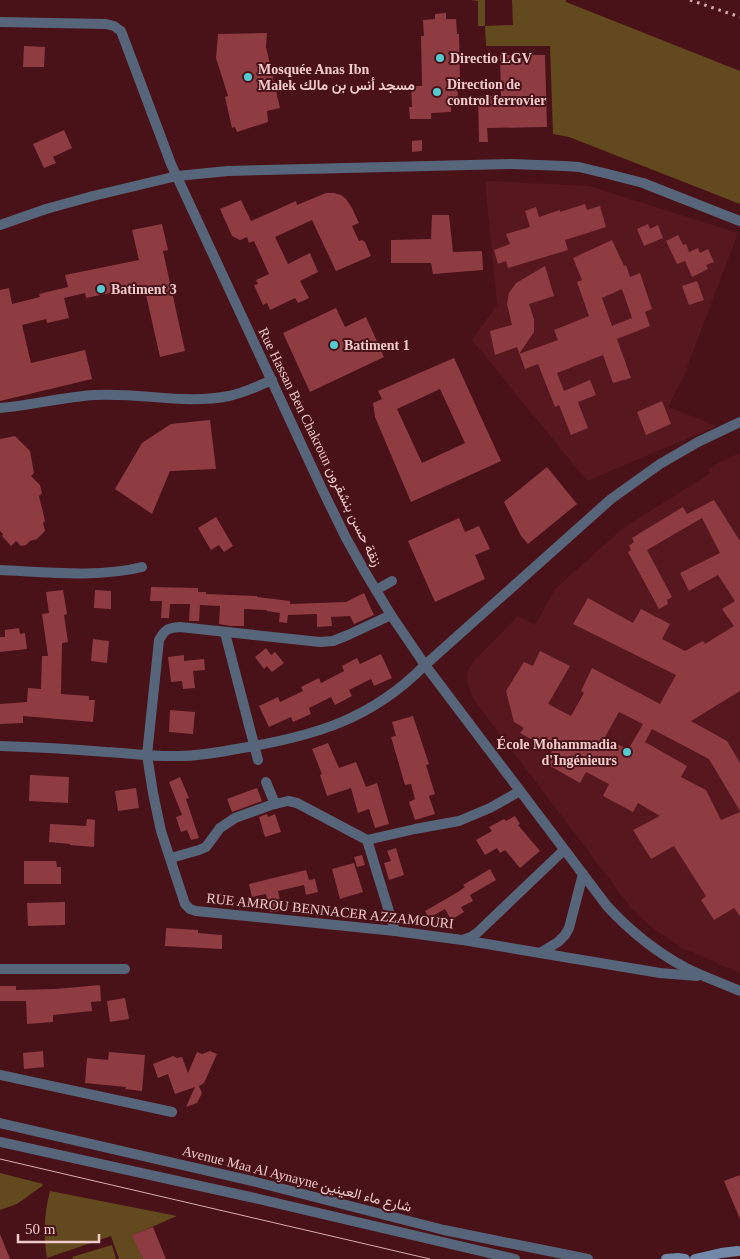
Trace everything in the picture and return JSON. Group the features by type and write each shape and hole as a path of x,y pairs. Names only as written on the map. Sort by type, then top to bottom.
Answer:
{"main road":[{"path":"695,1259 739,1251"},
{"path":"724,1259 739,1251"},
{"path":"666,1259 685,1259"}],"street":[{"name":"Rue Hassan Ben Chakroun زنقة حسن بنشقرون","path":"0,22 106,24 118,28 124,38 170,161 346,538 391,615 425,665 607,906 636,934 669,958 704,976 740,990"},
{"path":"0,225 46,209 177,176 228,171 468,164 564,166 589,169 643,183 740,221"},
{"path":"0,408 94,395 136,395 204,399 229,396 272,380"},
{"path":"0,746 147,755 198,755 301,736 341,723 360,714 411,680 425,665 611,499 667,460 740,422"},
{"path":"0,570 76,573 118,572 142,567"},
{"path":"376,590 392,581"},
{"name":"RUE AMROU BENNACER AZZAMOURI","path":"391,615 348,636 333,641 320,642 180,627 170,628 163,632 159,640 147,755 162,831 185,904 196,911 395,931 462,940 477,933 564,850"},
{"path":"225,633 258,760"},
{"path":"266,782 275,804"},
{"path":"171,858 206,847 220,828 235,818 288,801 297,803 367,840 460,821 490,808 520,791"},
{"path":"367,840 395,931"},
{"path":"540,953 552,947 565,935 572,920 583,874"},
{"path":"462,940 660,973 704,976"},
{"path":"0,969 125,969"},
{"path":"0,1075 172,1112"},
{"name":"Avenue Maa Al Aynayne شارع ماء العينين","path":"0,1123 256,1182 444,1230 588,1259"},
{"name":"Avenue Maa Al Aynayne شارع ماء العينين","path":"0,1142 250,1197 515,1259"},
{"path":"484,1252 495,1259"}],"shaded area":[{"path":"470,0 485,0 485,26 478,26 478,1"},
{"path":"512,0 566,0 566,2 740,71 740,204 569,137 553,134 550,46 486,46 485,26 513,25"},
{"path":"485,181 589,186 738,233 683,378 668,407 717,426 587,481 472,340 497,305"},
{"name":"École Mohammadia d'Ingénieurs","path":"740,453 740,973 682,948 650,926 631,908 477,704 471,694 467,675 474,661 518,616 535,625 555,589 623,528 706,476 710,473 708,469"},
{"path":"0,1173 43,1184 17,1204 0,1210"},
{"path":"50,1191 177,1216 133,1235 143,1259 119,1259 111,1236 47,1258 45,1224"},
{"path":"112,1245 116,1259 73,1259 72,1257"}],"building":[{"name":"Directio LGV","path":"446,13 446,19 456,19 457,34 459,34 460,81 457,81 458,103 451,103 451,112 431,113 431,119 410,119 409,107 412,107 411,86 422,86 421,36 424,36 423,20 435,19 435,14"},
{"name":"Mosquée Anas Ibn Malek مسجد أنس بن مالك","path":"267,33 266,47 280,108 267,111 268,122 237,132 235,127 232,128 225,97 228,96 216,58 218,34"},
{"path":"24,46 45,47 44,67 23,67"},
{"path":"500,55 545,55 547,127 487,128 488,142 479,142 478,96 501,96"},
{"path":"64,130 72,148 53,157 56,163 44,168 33,144"},
{"path":"422,140 422,151 412,152 412,141"},
{"path":"326,193 341,195 346,199 359,223 352,226 359,241 365,242 371,256 336,271 312,220 275,237 288,264 310,253 318,272 300,281 309,298 298,303 295,298 270,310 267,303 263,305 254,285 258,284 256,280 269,274 254,241 249,243 247,237 240,240 232,236 220,209 241,200 251,221 296,201 297,205"},
{"path":"585,204 587,210 600,206 606,227 565,240 568,250 508,268 506,261 498,264 494,250 510,244 506,234 530,227 525,211 536,207 539,217"},
{"path":"432,215 449,215 453,252 482,251 483,270 433,274 431,263 391,263 391,240 431,239"},
{"path":"162,224 168,250 163,251 185,351 160,357 144,286 86,298 85,293 64,298 69,318 47,323 46,319 22,325 31,363 85,350 92,379 0,401 0,290 9,288 12,304 40,297 39,294 68,287 65,275 139,260 132,230"},
{"path":"648,224 650,229 658,225 663,238 644,246 637,229"},
{"path":"678,235 683,245 686,244 689,252 698,248 700,253 708,249 714,262 706,265 708,269 692,277 685,261 677,264 666,241"},
{"path":"612,240 624,266 626,265 630,277 640,273 652,309 645,312 650,326 617,339 631,378 613,383 603,355 557,373 564,391 590,380 596,395 578,402 588,428 571,435 559,405 555,407 538,364 525,369 519,354 558,340 554,330 589,316 577,282 582,280 573,258","holes":["622,289 632,318 612,326 602,298"]},
{"path":"545,266 554,296 529,304 534,319 534,332 519,353 517,347 495,355 490,331 512,325 507,304 509,293 516,283"},
{"path":"697,281 704,300 689,305 682,286"},
{"name":"Batiment 1","path":"336,308 345,327 366,317 384,357 310,392 283,333"},
{"path":"454,358 501,461 411,502 375,417 373,403 382,399 378,391","holes":["440,389 465,443 422,463 397,409"]},
{"path":"662,401 671,424 646,435 637,412"},
{"path":"210,420 216,469 170,471 152,514 115,489 142,443 171,424"},
{"path":"15,436 30,451 34,473 31,476 40,485 42,493 39,496 45,521 43,523 45,531 37,539 21,546 16,541 11,546 0,531 0,439"},
{"path":"547,467 577,504 528,544 521,536 504,502"},
{"path":"714,500 740,541 740,691 691,721 727,741 740,763 740,811 709,759 652,729 645,742 687,766 681,777 706,790 721,820 740,812 740,916 734,908 714,920 701,900 706,896 674,846 651,859 633,830 660,816 638,803 633,812 603,796 609,784 586,772 580,783 545,763 552,751 520,733 524,728 514,722 506,691 524,662 533,666 540,651 570,666 548,704 571,716 584,693 581,691 592,668 660,704 676,675 573,624 588,598 633,623 641,609 670,624 662,639 685,651 703,641 705,644 734,626 722,609 735,601 718,575 689,591 680,573 720,553 702,518 647,550 672,597 667,600 668,604 659,609 628,552 631,550 629,546 634,542 632,538 683,507 687,514","holes":["619,712 643,724 628,750 605,737"]},
{"path":"216,517 233,546 224,552 219,545 211,550 198,528"},
{"path":"459,518 465,532 479,526 490,549 475,555 485,579 435,602 408,541"},
{"path":"151,587 198,588 198,592 206,592 206,594 257,596 290,601 290,604 346,602 364,593 374,615 354,624 350,616 331,617 332,626 317,627 317,614 288,615 287,623 279,622 280,613 267,610 244,609 244,626 231,626 219,624 220,606 200,605 199,621 189,621 190,604 170,604 169,618 161,618 162,601 150,601"},
{"path":"63,590 67,614 64,615 68,642 62,643 61,694 89,696 89,700 95,700 93,722 23,716 23,723 0,724 0,704 27,702 28,688 41,689 42,656 48,656 42,614 49,613 46,592"},
{"path":"95,590 111,591 111,609 94,608"},
{"path":"19,628 20,634 25,633 27,649 0,652 0,637 5,637 5,630"},
{"path":"93,639 109,641 107,663 91,661"},
{"path":"266,648 271,655 275,652 284,663 272,672 267,666 264,669 255,657"},
{"path":"381,654 392,678 374,686 371,679 349,690 352,696 335,705 331,697 309,708 311,714 293,722 291,717 269,727 259,706 278,697 280,702 303,691 301,687 319,678 321,683 344,671 342,666 357,658 360,664"},
{"path":"184,655 184,661 204,659 205,670 193,671 195,688 183,689 182,681 171,682 168,657"},
{"path":"170,710 195,712 193,734 169,732"},
{"path":"413,716 429,764 426,765 435,794 429,796 435,814 415,820 409,802 415,799 411,784 405,785 391,737 396,736 392,722"},
{"path":"328,743 339,768 356,762 366,787 377,783 389,824 375,828 369,809 358,813 351,788 327,796 320,775 322,774 312,749"},
{"path":"30,775 69,777 68,803 29,801"},
{"path":"180,777 189,798 186,799 199,838 191,840 187,830 181,832 176,817 182,815 169,782"},
{"path":"136,788 139,808 118,811 115,791"},
{"path":"257,788 262,801 232,812 227,799"},
{"path":"267,814 268,817 275,814 281,832 265,837 259,817"},
{"path":"515,816 520,824 518,825 540,851 520,868 505,850 500,853 497,848 485,855 476,840 492,831 489,827 504,819 506,821"},
{"path":"87,819 95,820 94,847 49,842 50,824 86,826"},
{"path":"396,848 404,875 389,880 384,863 391,861 387,851"},
{"path":"362,855 365,865 357,867 354,857"},
{"path":"24,861 56,861 57,867 61,867 61,884 24,884"},
{"path":"354,863 363,892 340,899 332,869"},
{"path":"490,869 496,880 470,895 473,901 461,907 464,912 451,920 445,909 429,918 425,911 458,892 465,887 463,885"},
{"path":"306,870 309,880 315,879 318,892 306,895 304,885 278,891 282,910 275,912 270,912 266,894 252,897 249,884"},
{"path":"65,902 65,925 28,926 27,903"},
{"path":"166,928 198,930 198,933 222,935 222,949 165,946"},
{"path":"100,985 101,1001 91,1002 92,1011 53,1015 53,1022 27,1024 26,1001 0,1001 0,986 16,986 16,990"},
{"path":"125,998 129,1019 110,1022 107,1001"},
{"path":"43,1051 44,1067 24,1069 23,1053"},
{"path":"210,1051 217,1054 204,1083 199,1086 202,1093 197,1103 186,1107 195,1087 175,1094 168,1074 158,1078 153,1064 173,1056 177,1058 182,1057 188,1073 197,1052 202,1054"},
{"path":"109,1052 145,1055 142,1091 125,1089 126,1087 85,1083 87,1058 108,1060"},
{"path":"740,1175 740,1219 724,1181"},
{"path":"153,1227 166,1259 143,1259 132,1235"},
{"path":"0,1234 10,1259 0,1259"}],"tram line":[{"path":"0,1159 430,1259"}],"railway":[{"path":"690,0 740,17"}],"place":[{"name":"Directio LGV","path":"440,58"},
{"name":"Mosquée Anas Ibn Malek مسجد أنس بن مالك","path":"248,77"},
{"name":"Direction de control ferrovier","path":"437,92"},
{"name":"Batiment 3","path":"101,289"},
{"name":"Batiment 1","path":"334,345"},
{"name":"École Mohammadia d'Ingénieurs","path":"627,752"}]}
